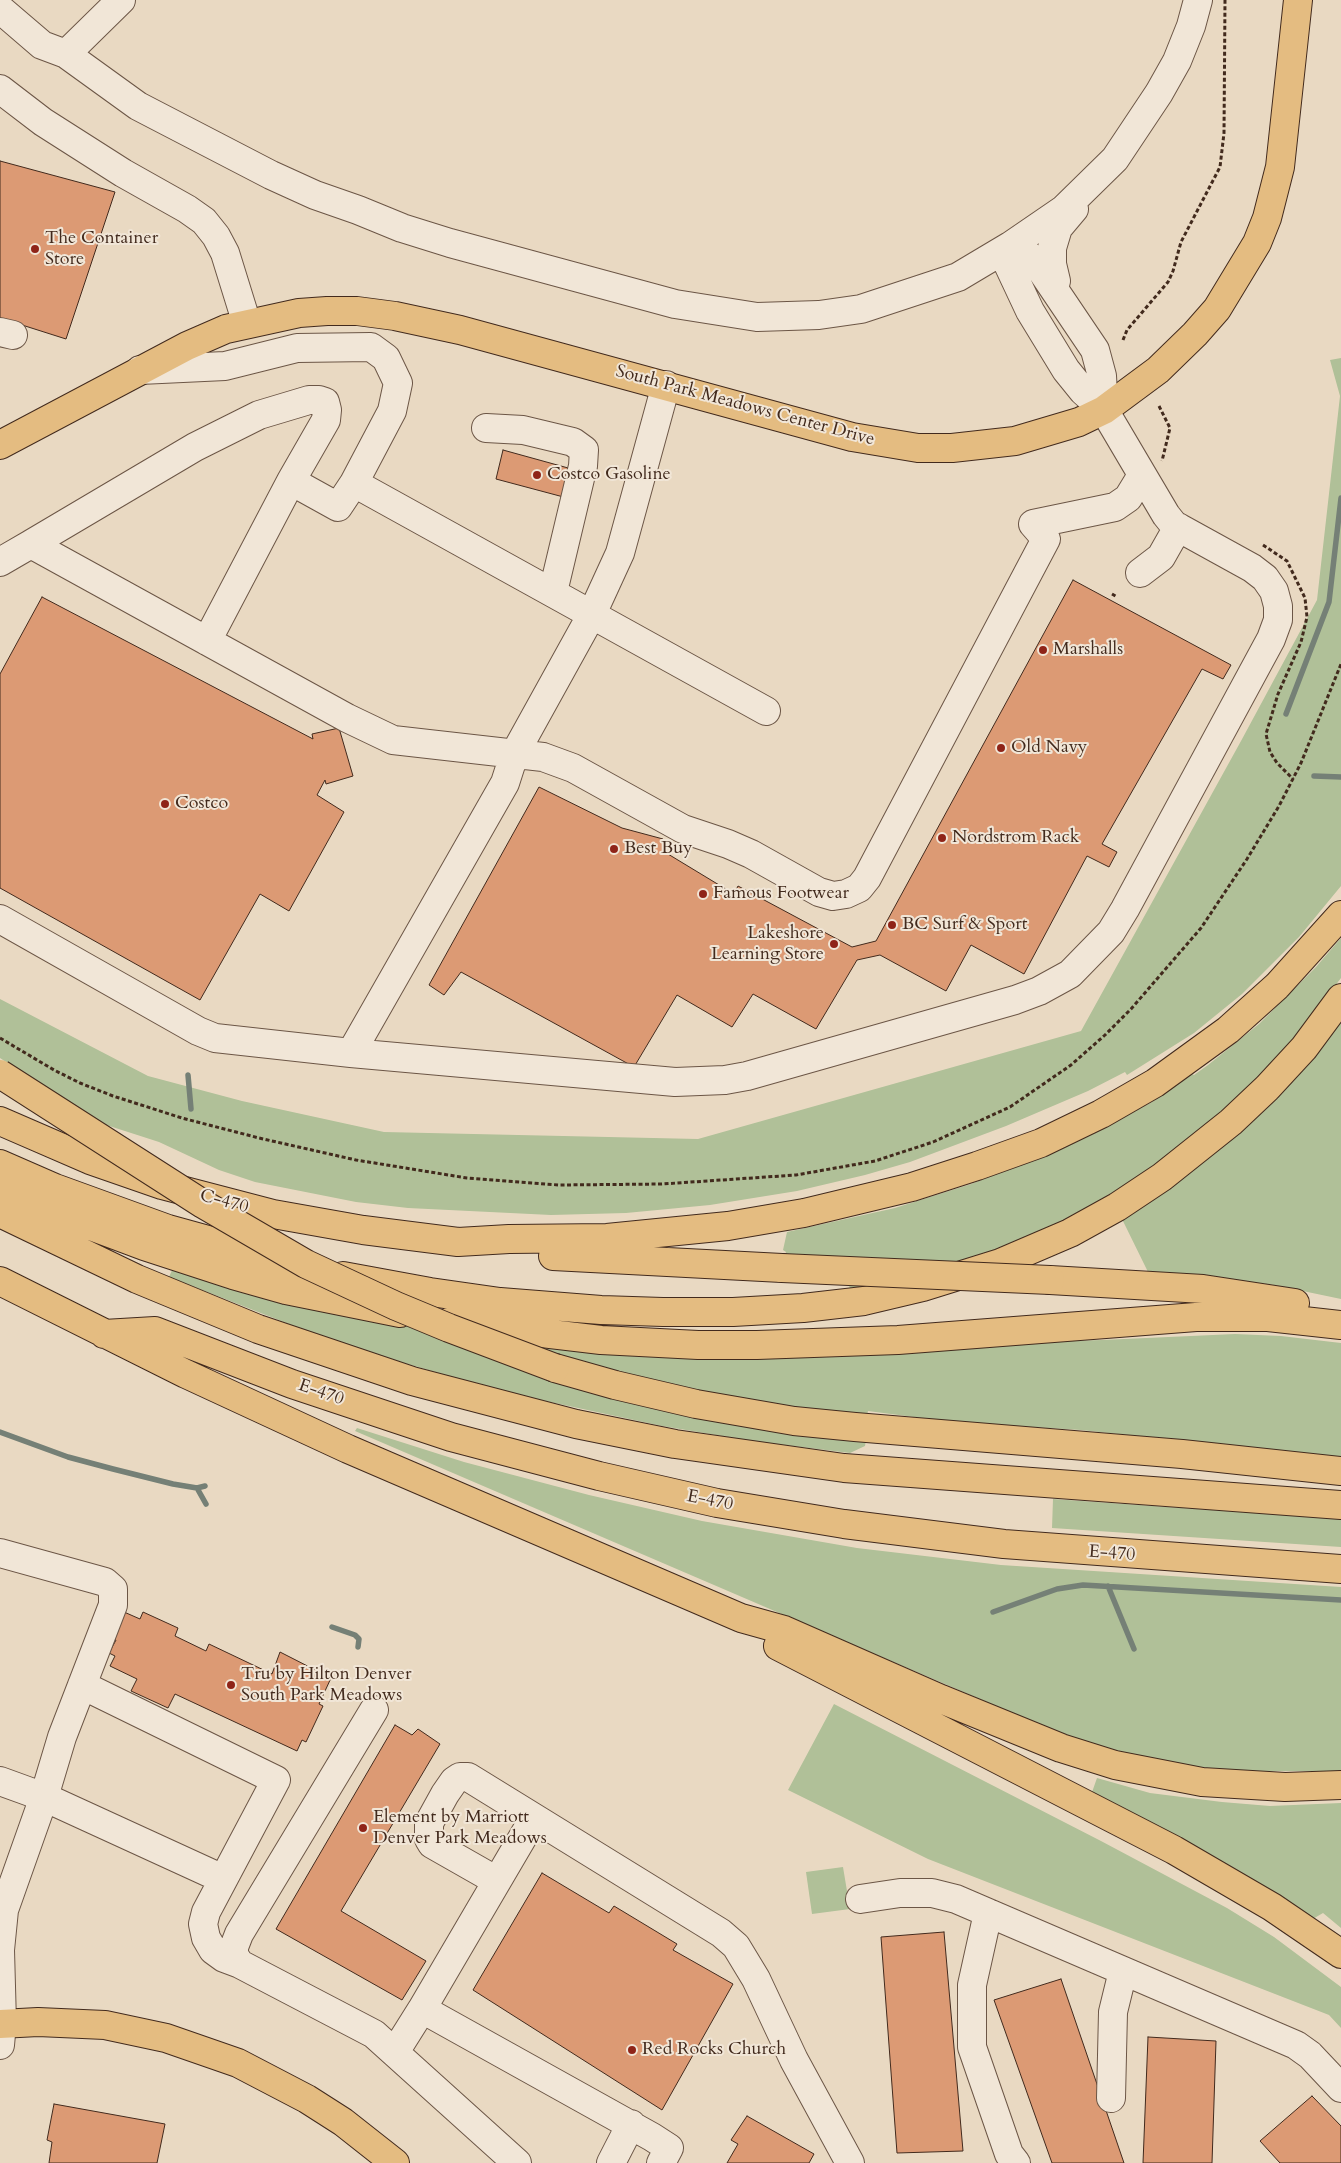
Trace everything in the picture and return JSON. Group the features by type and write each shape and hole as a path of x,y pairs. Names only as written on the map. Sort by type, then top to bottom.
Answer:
{"main road":[{"name":"South Park Meadows Center Drive","path":"0,445 140,370 226,329 299,312 327,311 358,311 395,316 460,330 852,437 918,448 952,448 1015,441 1079,422 1104,410 1158,370 1195,334 1217,309 1257,243 1267,218 1280,167 1298,0"},
{"path":"458,1242 653,1235 780,1218 905,1189 1020,1151 1060,1134 1118,1105 1155,1083 1202,1050 1278,986 1341,915"},
{"path":"0,1164 106,1207 201,1239 342,1276 417,1290 500,1302 601,1310 733,1312 824,1306 891,1296 1000,1263 1070,1234 1117,1207 1176,1166 1242,1112 1304,1048 1341,998"},
{"path":"0,1074 203,1204 290,1255 396,1306 449,1328 587,1378 696,1404 794,1421 1191,1454 1341,1471"},
{"name":"C-470","path":"0,1121 125,1173 231,1204 329,1225 458,1242"},
{"path":"0,1192 144,1246 286,1290 447,1322 551,1335 680,1344 781,1345 898,1340 1196,1317 1268,1317 1341,1325"},
{"path":"0,1213 128,1275 258,1329 412,1381 576,1424 675,1444 844,1468 1341,1505"},
{"path":"458,1242 496,1253 1163,1286 1226,1292 1341,1312"},
{"path":"0,1281 102,1334 348,1449 741,1618 784,1630 1020,1731 1096,1759 1161,1775 1219,1784 1285,1787 1341,1785"},
{"name":"E-470","path":"102,1334 154,1331 292,1384 451,1437 599,1476 717,1503 844,1524 1004,1544 1341,1570"},
{"path":"741,1618 773,1644 1215,1872 1272,1906 1341,1954"},
{"path":"1,2031 38,2022 105,2025 166,2038 238,2063 307,2099 343,2122 395,2163"}],"street":[{"path":"66,54 121,0"},
{"path":"0,10 42,45 66,54 152,115 315,195 402,228 450,243 675,304 757,317 819,315 861,309 958,277 1010,246 1064,209 1115,159 1159,93 1180,54 1191,26 1198,0"},
{"path":"0,89 43,122 123,173 187,209 204,221 216,236 225,253 247,324"},
{"path":"1054,290 1056,281 1052,264 1052,248 1058,228 1077,206 1080,193"},
{"path":"1010,246 1024,251 1036,264 1094,350 1102,376 1104,410"},
{"path":"0,918 198,1032 215,1038 675,1082 725,1080 747,1076 1015,1000 1038,991 1070,974 1110,932 1125,909 1271,639 1278,620 1278,606 1274,591 1265,578 1252,568 1178,527 1166,515 1104,410 1066,370 1030,311 1008,262 1010,246"},
{"path":"936,284 959,285 986,281 1004,286 1030,311"},
{"path":"140,370 224,366 296,348 371,347 386,358 398,383 392,411 354,483 338,506 291,481"},
{"path":"351,1052 505,783 514,755 592,614 620,553 666,385"},
{"path":"0,562 195,447 259,415 298,403 319,400 325,402 327,410 326,420 291,481 206,641"},
{"path":"486,428 523,430 573,442 584,450 583,466 553,592"},
{"path":"31,544 347,718 393,740 543,757 573,768 683,829 751,854 819,892 833,896 846,894 859,888 867,878 1046,539 1033,524 1115,506 1128,498 1142,475"},
{"path":"354,483 766,711"},
{"path":"1140,573 1161,556 1178,527"},
{"path":"0,1554 105,1582 113,1589 113,1605 62,1737 44,1797 4,1910 0,1950 1,2031"},
{"path":"82,1685 276,1780 206,1912 203,1924 206,1938 213,1950 224,1958 240,1964 374,2034 517,2163"},
{"path":"240,1964 234,1955 234,1947 239,1934 374,1710"},
{"path":"497,1881 432,1844 430,1839 429,1823 445,1794 454,1781 460,1777 468,1777 721,1933 736,1946 756,1978 794,2060 850,2163"},
{"path":"0,1781 44,1797 223,1879"},
{"path":"395,2052 534,1818"},
{"path":"860,1899 900,1893 932,1893 956,1899 1296,2045 1310,2055 1341,2088"},
{"path":"988,1913 972,1985 972,2047 1009,2154 1016,2163"},
{"path":"1111,2098 1113,2012 1123,1971"},
{"path":"422,2009 631,2124 669,2148 661,2163"},
{"path":"611,2163 631,2124"}],"path":[{"path":"1123,340 1127,330 1168,282 1181,242 1220,167 1224,132 1225,0"},
{"path":"1112,594 1118,597"}],"green space":[{"path":"1341,358 1341,886 1299,937 1242,994 1194,1033 1127,1075 1125,1072 1088,1091 1006,1126 910,1162 865,1175 797,1191 710,1205 626,1213 551,1215 408,1208 356,1202 255,1182 219,1170 159,1142 97,1122 0,1058 0,999 148,1076 242,1101 384,1132 698,1139 1081,1031 1317,600 1340,396 1330,360"},
{"path":"1341,938 1341,978 1289,1046 1263,1074 1181,1149 1120,1190 1070,1218 996,1251 883,1283 850,1289 848,1282 779,1278 786,1252 783,1250 787,1232 895,1208 971,1184 1070,1145 1152,1102 1208,1065 1259,1024 1316,967"},
{"path":"1341,1018 1341,1299 1274,1285 1195,1275 1148,1272 1121,1217"},
{"path":"173,1268 866,1440 865,1446 850,1453 752,1441 662,1426 508,1393 390,1359 304,1330 169,1277"},
{"path":"1235,1334 1281,1336 1341,1343 1341,1458 1081,1430 914,1420 914,1417 868,1411 867,1416 821,1412 718,1396 593,1366 525,1345 1026,1342"},
{"path":"357,1428 464,1462 589,1495 702,1521 857,1548 1001,1565 1341,1587 1341,1771 1233,1771 1180,1765 1126,1754 1059,1733 355,1431"},
{"path":"1053,1499 1341,1519 1341,1547 1052,1528"},
{"path":"834,1704 1101,1841 1227,1908 1274,1937 1341,1987 1341,2028 1329,2015 928,1859 788,1790"},
{"path":"1097,1778 1150,1793 1222,1802 1270,1806 1341,1803 1341,1928 1323,1913 1311,1920 1091,1795"},
{"path":"843,1867 850,1909 812,1914 806,1872"}],"building":[{"path":"0,161 115,192 66,339 0,318"},
{"path":"503,450 579,471 571,499 496,479"},
{"path":"1073,580 1231,665 1223,679 1202,669 1102,844 1117,852 1109,867 1087,856 1024,974 971,945 946,991 880,955 857,960 816,1029 753,994 732,1027 677,995 634,1067 461,972 444,995 429,985 539,787 622,828 663,839 663,851 734,894 738,886 852,947 876,941"},
{"name":"Costco","path":"42,597 313,739 312,734 339,728 353,776 326,784 325,780 317,795 344,812 289,911 260,894 200,1000 0,888 0,674"},
{"name":"Tru by Hilton Denver South Park Meadows","path":"124,1612 140,1619 143,1612 178,1628 175,1636 206,1651 209,1644 272,1674 280,1652 331,1678 319,1704 323,1706 306,1742 302,1740 297,1751 175,1694 168,1708 131,1691 137,1679 110,1666 115,1656 109,1653 116,1640 113,1639"},
{"name":"Element by Marriott Denver Park Meadows","path":"395,1725 412,1735 418,1729 440,1744 341,1911 426,1961 402,2000 276,1929"},
{"name":"Red Rocks Church","path":"542,1873 609,1913 614,1906 677,1944 673,1950 733,1984 662,2110 473,1990"},
{"path":"944,1932 963,2151 897,2153 881,1937"},
{"path":"1061,1979 1124,2163 1052,2163 994,2000"},
{"path":"1148,2037 1216,2041 1212,2163 1143,2163"},
{"path":"1312,2096 1341,2126 1341,2163 1280,2163 1260,2141"},
{"path":"54,2104 165,2124 157,2163 49,2163 52,2142 47,2140"},
{"path":"747,2116 814,2154 809,2163 727,2163 738,2144 731,2140"}],"waterway":[{"path":"1286,714 1329,602 1341,498"},
{"path":"1314,776 1341,777"},
{"path":"188,1075 191,1109"},
{"path":"0,1432 68,1457 113,1469 173,1484 197,1488 205,1486"},
{"path":"197,1488 206,1504"},
{"path":"993,1612 1057,1589 1083,1585 1341,1600"},
{"path":"1108,1586 1134,1649"},
{"path":"332,1627 355,1635 359,1639 358,1647"}],"place":[{"name":"The Container Store","path":"35,249"},
{"name":"Costco Gasoline","path":"537,475"},
{"name":"Marshalls","path":"1043,650"},
{"name":"Old Navy","path":"1001,748"},
{"name":"Costco","path":"165,804"},
{"name":"Nordstrom Rack","path":"942,838"},
{"name":"Best Buy","path":"614,849"},
{"name":"Famous Footwear","path":"703,894"},
{"name":"BC Surf & Sport","path":"892,925"},
{"name":"Lakeshore Learning Store","path":"834,944"},
{"name":"Tru by Hilton Denver South Park Meadows","path":"231,1685"},
{"name":"Element by Marriott Denver Park Meadows","path":"363,1828"},
{"name":"Red Rocks Church","path":"632,2050"}]}
